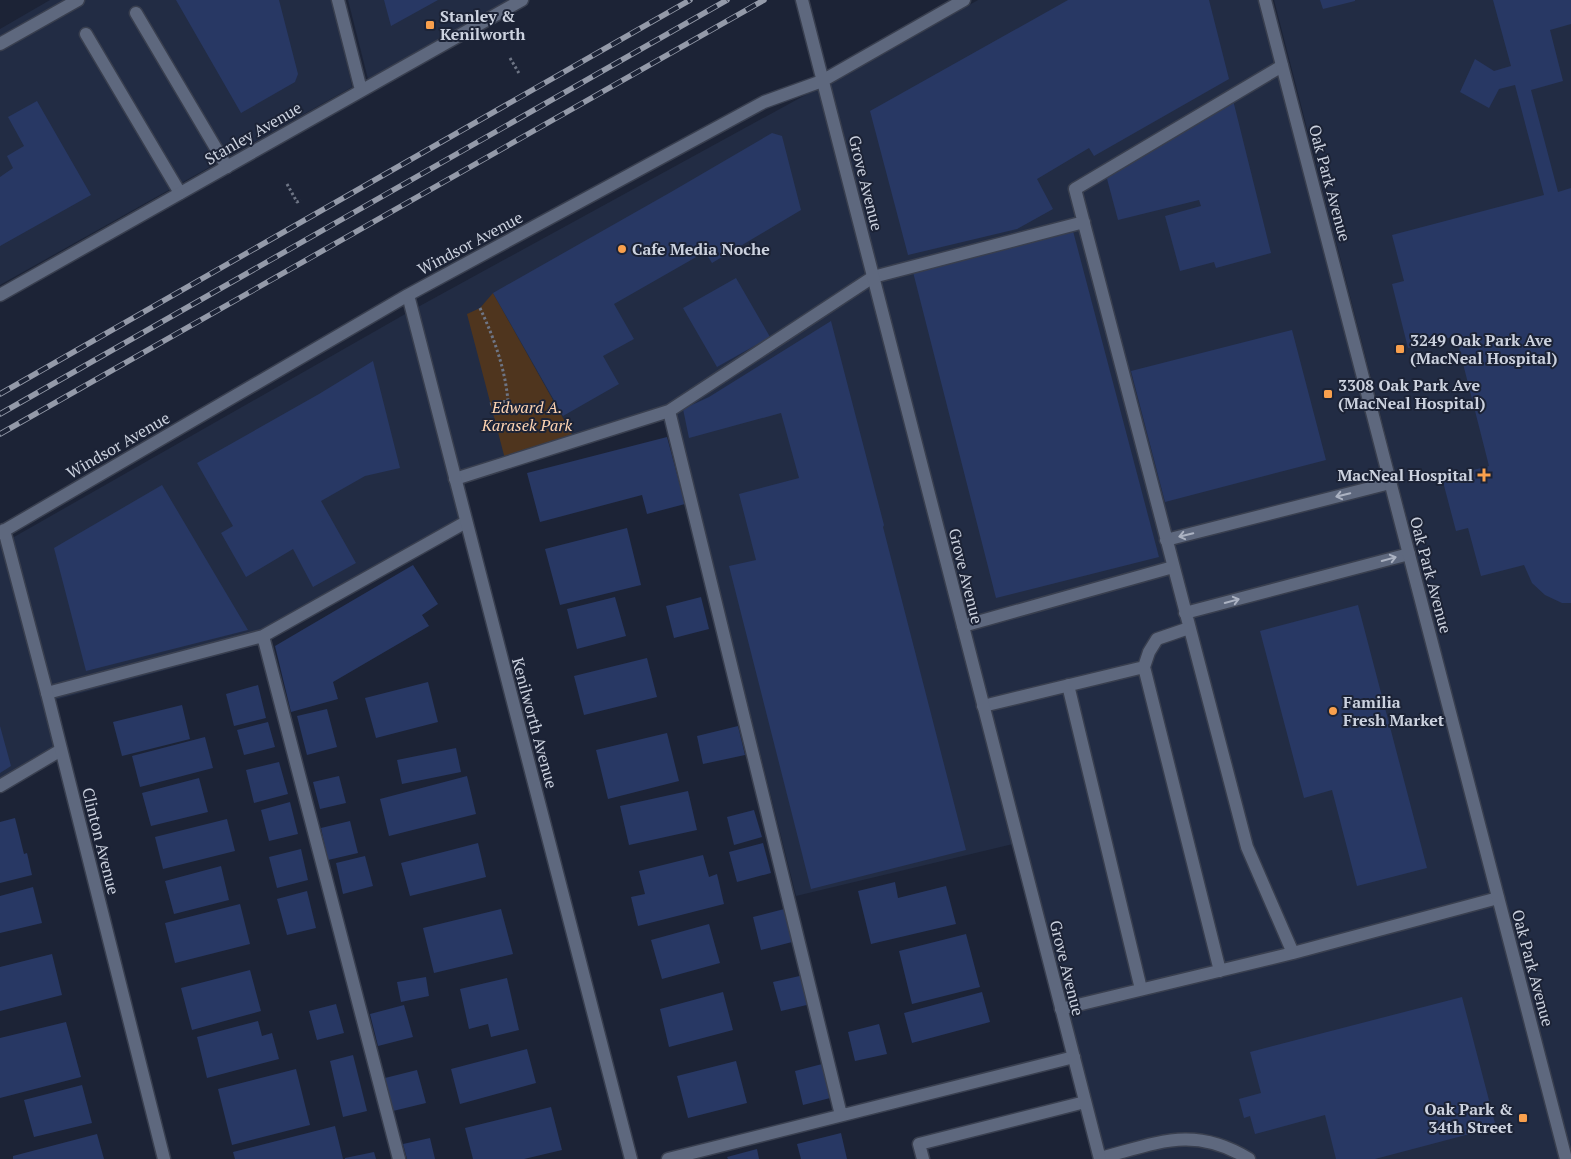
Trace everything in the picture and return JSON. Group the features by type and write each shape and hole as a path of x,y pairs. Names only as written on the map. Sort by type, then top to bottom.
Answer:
{"street":[{"path":"0,44 78,0"},
{"path":"338,0 361,90"},
{"name":"Stanley Avenue","path":"0,295 522,0"},
{"name":"Grove Avenue","path":"802,0 1100,1158"},
{"name":"Windsor Avenue","path":"2,532 408,295 764,102 822,81 964,0"},
{"name":"Oak Park Avenue","path":"1265,0 1566,1159"},
{"path":"136,12 227,167"},
{"path":"86,34 180,193"},
{"path":"1282,66 1075,189 1247,847 1293,953"},
{"path":"455,479 669,411 873,277 1084,222"},
{"name":"Kenilworth Avenue","path":"408,295 632,1159"},
{"path":"669,411 841,1115"},
{"path":"1166,540 1390,483"},
{"path":"47,693 263,636 466,522"},
{"name":"Clinton Avenue","path":"2,532 47,693 164,1159"},
{"path":"1185,613 1409,554"},
{"path":"963,626 1173,567"},
{"path":"1189,628 1157,639 1148,652 1144,667 1220,970"},
{"path":"263,636 399,1159"},
{"path":"983,706 1144,667"},
{"path":"1068,685 1141,989"},
{"path":"0,786 61,750"},
{"path":"1061,1009 1293,953 1498,898"},
{"path":"668,1159 1074,1057"},
{"path":"923,1159 919,1144 1085,1102"},
{"path":"1100,1158 1178,1139 1200,1139 1219,1144 1249,1159"}],"path":[{"path":"510,58 520,76"},
{"path":"287,184 297,202 301,200"},
{"path":"480,308 495,340 507,391 508,401 490,404"}],"shaded area":[{"path":"50,0 333,0 352,87 0,285 0,29"},
{"path":"348,0 511,0 368,79"},
{"path":"978,0 1259,0 1506,954 1518,950 1274,0 1571,0 1571,1159 1106,1159 830,84"},
{"path":"818,88 1013,844 796,896 675,414 453,487 463,532 258,645 55,700 69,752 0,792 0,545 407,313"}],"green space":[{"name":"Edward A. Karasek Park","path":"493,293 573,436 505,459 467,314 480,308"}],"building":[{"path":"176,0 279,0 298,74 295,82 241,113"},
{"path":"384,0 438,0 391,26"},
{"path":"1068,0 1209,0 1229,79 1094,156 1089,148 1037,179 1053,209 1017,229 908,255 870,111"},
{"path":"1320,0 1355,0 1355,1 1323,9"},
{"path":"1493,0 1571,0 1571,24 1550,30 1563,81 1531,90 1558,192 1571,188 1571,603 1562,603 1545,595 1532,583 1524,565 1481,576 1468,528 1456,531 1442,478 1489,466 1456,336 1408,348 1392,284 1404,281 1392,235 1544,195 1515,85 1499,89 1489,108 1460,92 1475,59 1494,71 1511,66"},
{"path":"1233,100 1271,253 1216,268 1214,262 1180,271 1165,216 1201,206 1199,200 1118,220 1106,175"},
{"path":"37,101 91,195 0,246 0,177 13,168 7,156 24,146 8,117"},
{"path":"772,133 782,136 801,210 712,263 705,252 614,304 634,339 603,356 619,384 563,416 493,293"},
{"path":"1073,231 1159,557 996,598 913,272"},
{"path":"736,278 770,337 717,367 683,308"},
{"path":"831,321 966,850 811,889 729,566 756,560 739,494 799,478 781,413 689,438 683,409 709,397"},
{"path":"1292,330 1326,460 1165,502 1131,371"},
{"path":"373,361 400,468 365,476 321,501 356,563 313,587 293,549 246,577 221,533 233,526 197,463"},
{"path":"667,437 685,504 647,514 642,495 540,522 527,473"},
{"path":"162,485 248,630 86,671 54,548"},
{"path":"627,528 641,585 560,605 545,549"},
{"path":"413,565 438,604 422,615 429,626 333,682 338,699 291,712 275,646"},
{"path":"615,597 626,636 577,649 567,609"},
{"path":"701,597 709,629 674,638 666,606"},
{"name":"Familia Fresh Market","path":"1358,605 1427,868 1357,886 1332,790 1304,798 1260,631"},
{"path":"647,658 657,697 584,715 574,676"},
{"path":"428,682 438,722 376,738 365,698"},
{"path":"258,685 266,718 234,726 226,694"},
{"path":"182,705 190,739 122,756 113,722"},
{"path":"327,709 337,747 307,755 297,716"},
{"path":"268,722 275,747 244,755 237,730"},
{"path":"0,726 11,766 0,773"},
{"path":"738,726 745,755 703,764 697,736"},
{"path":"667,733 679,781 608,799 596,750"},
{"path":"205,737 213,768 140,787 132,756"},
{"path":"456,748 461,772 402,784 397,760"},
{"path":"279,762 288,794 254,803 246,770"},
{"path":"339,776 346,803 320,809 313,782"},
{"path":"467,776 476,814 389,836 380,799"},
{"path":"199,778 208,812 151,826 142,793"},
{"path":"688,791 697,830 629,845 620,806"},
{"path":"290,802 298,834 269,841 261,810"},
{"path":"754,810 762,837 734,845 727,817"},
{"path":"15,818 24,854 27,853 32,875 0,883 0,822"},
{"path":"227,819 235,851 163,869 155,837"},
{"path":"350,821 358,853 328,860 321,828"},
{"path":"478,843 486,877 410,896 401,863"},
{"path":"763,843 771,873 737,882 729,852"},
{"path":"301,849 308,880 277,888 269,857"},
{"path":"703,855 709,877 717,874 724,904 638,926 631,897 645,894 639,871"},
{"path":"365,856 373,886 343,894 336,863"},
{"path":"221,866 229,900 174,914 165,881"},
{"path":"895,882 898,898 946,886 956,924 871,944 858,891"},
{"path":"33,887 42,923 0,933 0,896"},
{"path":"307,891 316,928 287,935 277,899"},
{"path":"240,904 250,944 175,963 165,923"},
{"path":"788,908 796,941 761,950 753,917"},
{"path":"501,909 513,954 434,973 423,928"},
{"path":"709,924 720,963 662,979 651,940"},
{"path":"966,934 980,987 912,1004 899,951"},
{"path":"52,954 62,995 0,1011 0,967"},
{"path":"250,970 261,1011 192,1030 181,988"},
{"path":"804,975 811,1004 781,1011 773,982"},
{"path":"426,977 429,996 401,1002 397,982"},
{"path":"507,978 519,1030 491,1037 488,1024 469,1029 460,989"},
{"path":"723,992 733,1030 669,1047 660,1009"},
{"path":"982,992 990,1022 912,1043 904,1013"},
{"path":"1462,997 1496,1127 1375,1159 1336,1159 1325,1115 1255,1134 1250,1116 1244,1118 1239,1099 1261,1093 1250,1052"},
{"path":"336,1004 344,1033 317,1040 309,1011"},
{"path":"404,1005 413,1037 378,1046 370,1014"},
{"path":"258,1021 262,1036 272,1033 279,1059 207,1078 197,1037"},
{"path":"66,1022 81,1077 0,1098 0,1038"},
{"path":"879,1024 887,1054 855,1061 848,1032"},
{"path":"527,1049 536,1083 460,1104 451,1069"},
{"path":"353,1055 367,1111 343,1117 330,1061"},
{"path":"736,1061 747,1103 688,1118 677,1076"},
{"path":"826,1063 834,1097 803,1105 795,1071"},
{"path":"296,1069 310,1125 232,1145 218,1089"},
{"path":"417,1070 426,1103 393,1111 385,1078"},
{"path":"82,1085 92,1123 34,1137 24,1100"},
{"path":"551,1107 562,1150 524,1159 473,1159 465,1128"},
{"path":"335,1126 343,1159 235,1159 233,1152"},
{"path":"841,1133 847,1159 801,1159 797,1144"},
{"path":"97,1134 104,1159 13,1159 13,1156"},
{"path":"430,1138 435,1159 407,1159 403,1144"},
{"path":"757,1149 759,1159 728,1159 727,1157"},
{"path":"374,1152 376,1159 345,1159 345,1158"}],"railway":[{"path":"0,394 690,0"},
{"path":"0,414 727,0"},
{"path":"0,434 764,0"}],"place":[{"name":"Stanley & Kenilworth","path":"430,25"},
{"name":"Cafe Media Noche","path":"622,249"},
{"name":"3249 Oak Park Ave (MacNeal Hospital)","path":"1400,349"},
{"name":"3308 Oak Park Ave (MacNeal Hospital)","path":"1328,394"},
{"name":"MacNeal Hospital","path":"1484,475"},
{"name":"Familia Fresh Market","path":"1333,711"},
{"name":"Oak Park & 34th Street","path":"1523,1118"}]}
